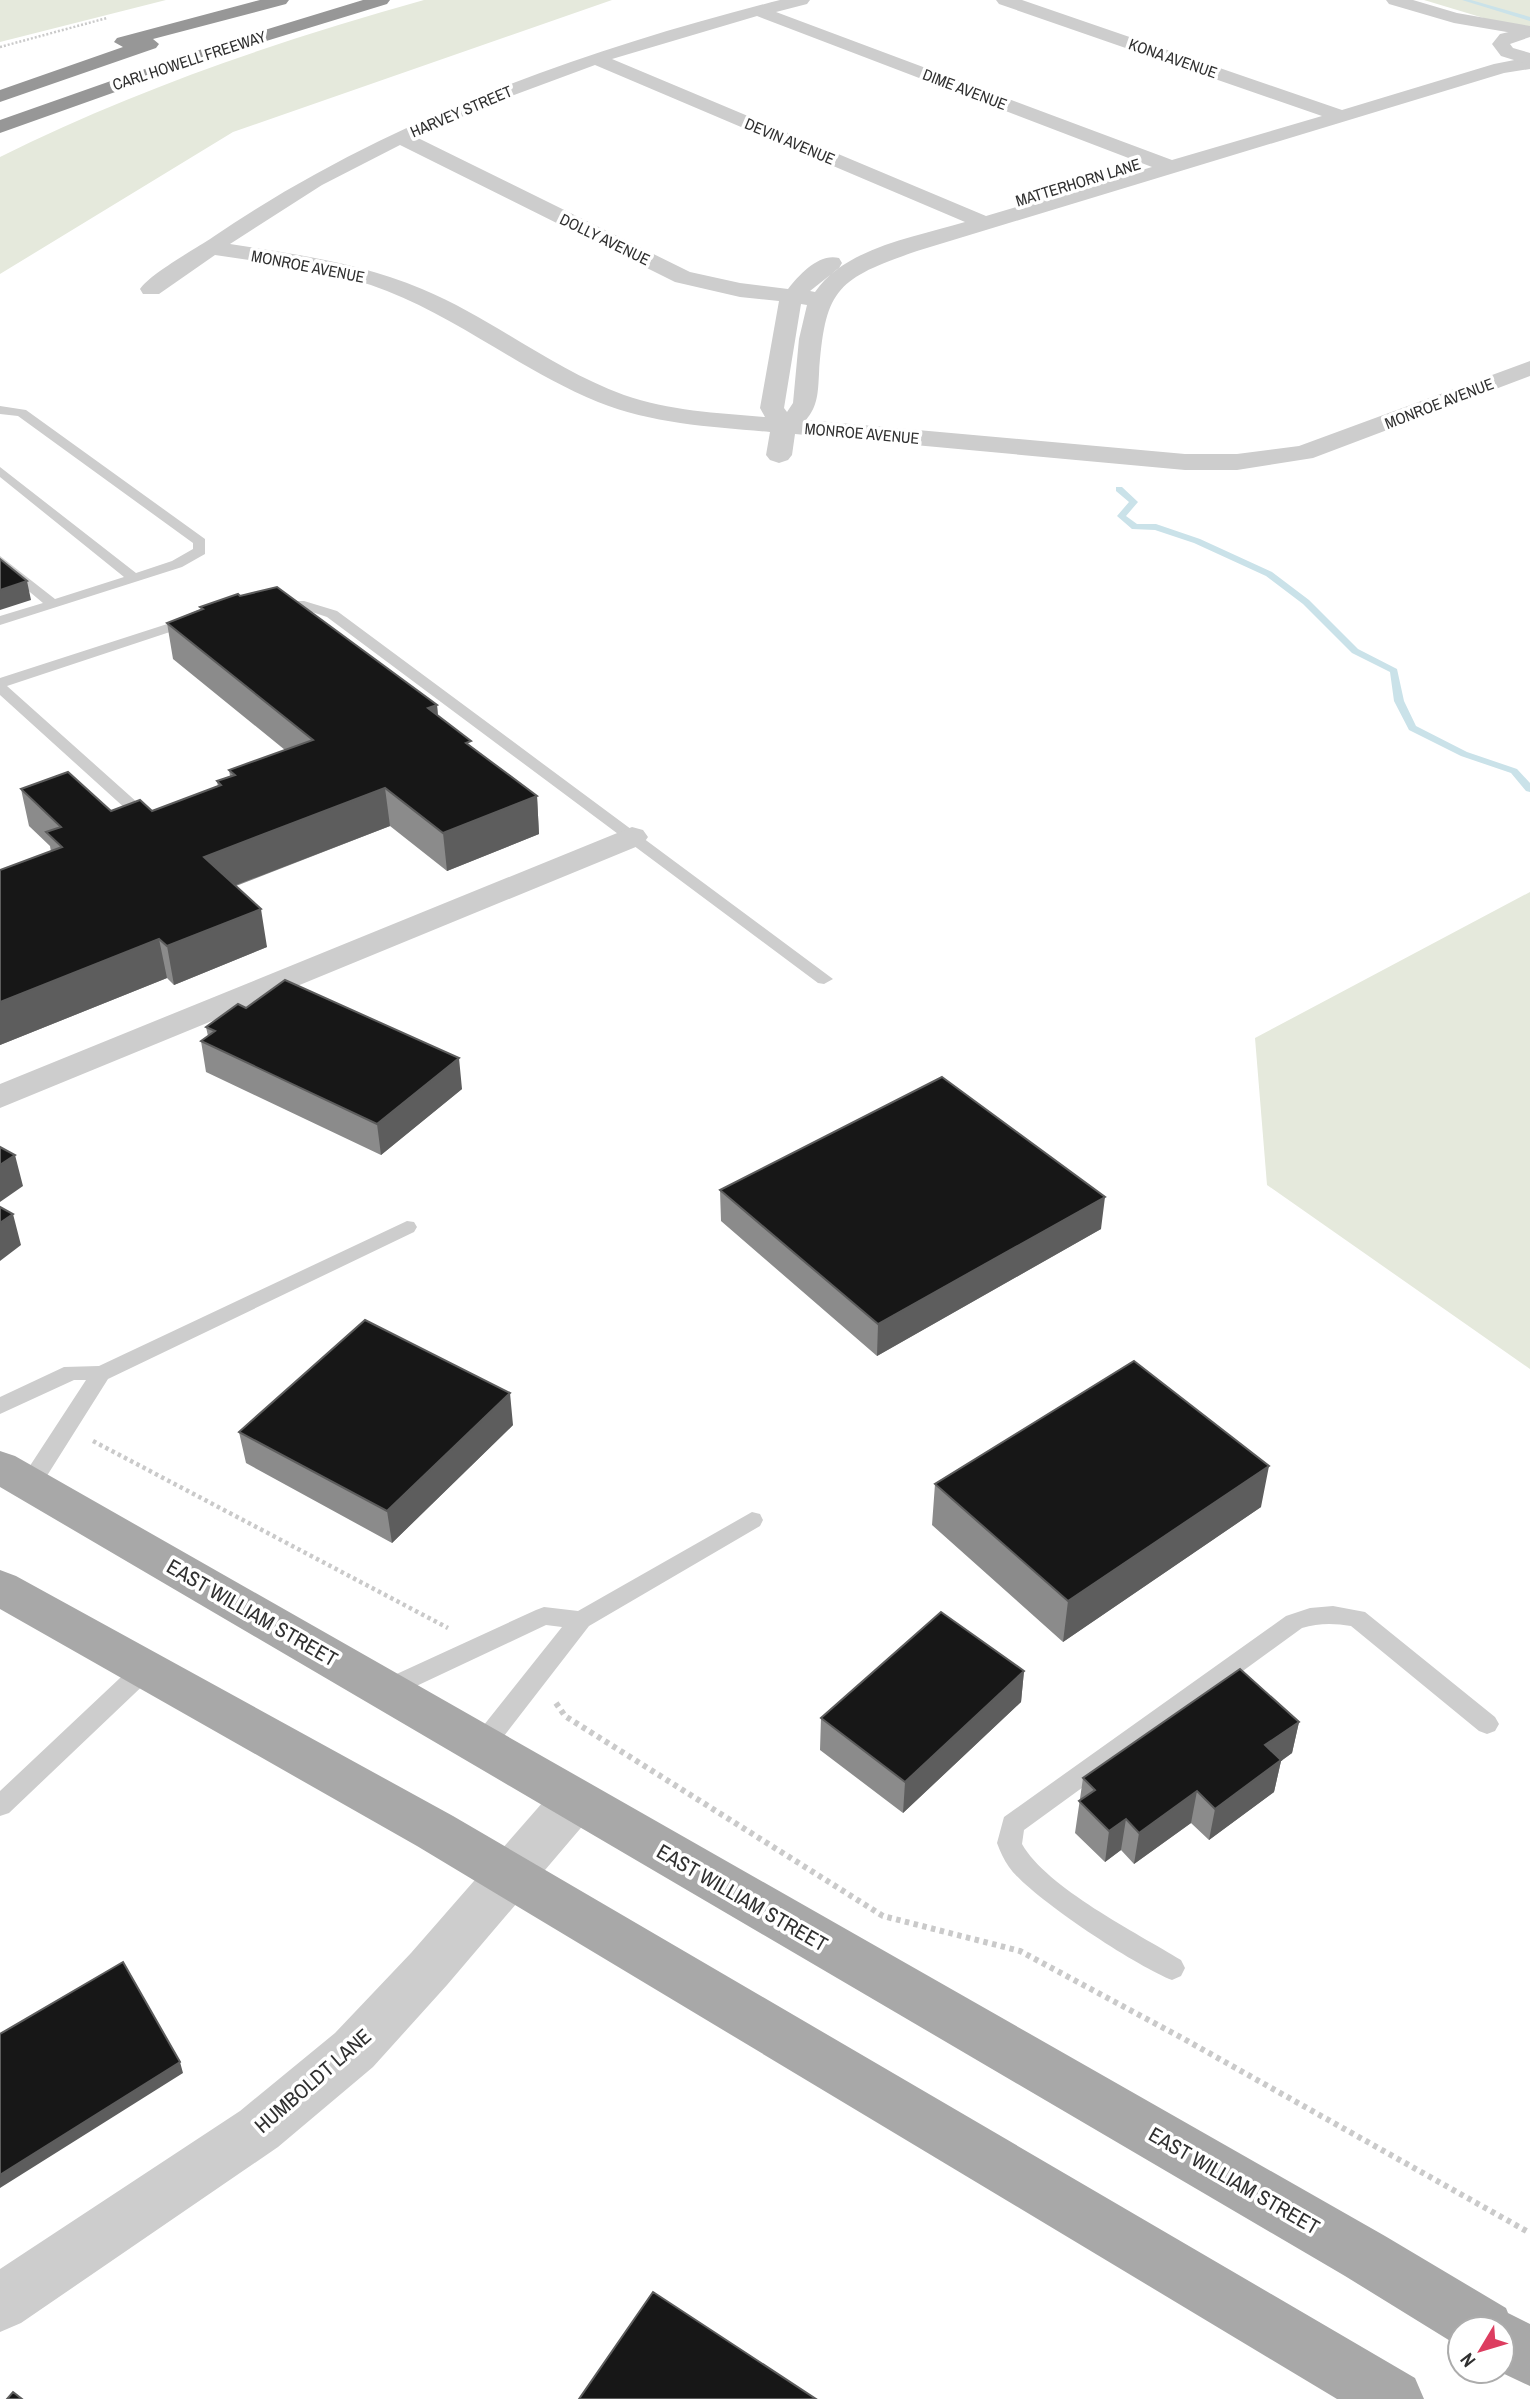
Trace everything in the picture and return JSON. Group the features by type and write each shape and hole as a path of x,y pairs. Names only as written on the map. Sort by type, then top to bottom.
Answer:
{"highway":[{"path":"0,79 280,0"},
{"name":"CARL HOWELL FREEWAY","path":"0,96 154,43 296,0"},
{"name":"CARL HOWELL FREEWAY","path":"0,127 242,42 381,0"},
{"path":"0,147 107,98 242,42"}],"main road":[{"name":"EAST WILLIAM STREET","path":"15,1476 481,1748 1365,2256 1462,2315"},
{"path":"0,1588 511,1876 1010,2174 1394,2399"}],"street":[{"name":"HARVEY STREET","path":"151,289 286,198 400,137 494,95 596,59 802,0"},
{"name":"KONA AVENUE","path":"1005,0 1332,113"},
{"path":"1395,0 1454,18 1530,32"},
{"name":"DIME AVENUE","path":"759,11 1161,164"},
{"path":"1454,18 1530,61"},
{"name":"MATTERHORN LANE","path":"1332,113 1491,59 1500,54 1506,38 1530,32"},
{"name":"DEVIN AVENUE","path":"596,59 974,220"},
{"name":"MATTERHORN LANE","path":"784,426 774,414 773,402 787,314 794,296 817,271 856,250 974,220 1332,113 1530,61"},
{"name":"DOLLY AVENUE","path":"400,137 668,271 722,287 822,299"},
{"name":"MATTERHORN LANE","path":"779,455 784,426 799,414 805,402 816,315 822,299 842,277 867,262 974,220"},
{"name":"MONROE AVENUE","path":"212,248 326,267 403,289 445,308 589,389 621,403 684,417 1185,462 1261,460 1321,448 1530,368"},
{"path":"0,1097 632,837"},
{"name":"HUMBOLDT LANE","path":"0,2302 259,2129 354,2050 511,1876 574,1801"}],"lane":[{"path":"0,410 22,413 200,542 200,551 191,558 0,621"},
{"path":"0,471 134,578"},
{"path":"0,560 53,604"},
{"path":"254,607 304,605 332,614 824,979"},
{"path":"133,807 0,685 213,612"},
{"path":"0,1406 71,1373 101,1374 407,1227"},
{"path":"15,1476 67,1427 101,1374"},
{"path":"481,1748 581,1620 752,1520"},
{"path":"1172,1968 1037,1881 1018,1861 1009,1843 1013,1824 1294,1622 1314,1615 1333,1613 1357,1618 1487,1724"},
{"path":"384,1690 544,1616 581,1620"},
{"path":"0,1806 145,1669"}],"path":[{"path":"0,47 116,16"},
{"path":"67,1427 481,1645"},
{"path":"538,1676 565,1716 883,1916 1020,1951 1171,2032 1530,2233"}],"shaded area":[{"path":"0,0 166,0 0,42"},
{"path":"424,0 612,0 233,132 0,274 0,157 51,132 208,68 315,32"},
{"path":"1424,0 1530,0 1530,32"},
{"path":"1530,892 1530,1369 1267,1185 1255,1038"}],"building":[{"path":"0,559 27,581 0,590"},
{"path":"277,587 437,705 428,708 471,741 466,743 537,796 443,833 385,788 204,857 261,909 167,946 159,939 0,1002 0,870 62,847 46,832 61,827 21,789 68,772 111,811 140,800 152,811 221,785 217,781 235,775 229,770 313,740 167,623 203,609 200,607 238,594 240,596"},
{"path":"285,980 459,1058 377,1124 201,1041 215,1031 206,1027 238,1004 246,1008"},
{"path":"942,1077 1105,1197 878,1324 720,1190"},
{"path":"0,1147 15,1155 0,1165"},
{"path":"0,1207 13,1214 0,1223"},
{"path":"365,1320 510,1393 387,1511 239,1432"},
{"path":"1134,1361 1269,1466 1068,1601 935,1484"},
{"path":"941,1612 1024,1671 905,1782 821,1718"},
{"path":"1240,1669 1299,1722 1265,1745 1281,1760 1215,1809 1197,1791 1139,1833 1126,1819 1109,1831 1079,1801 1095,1790 1083,1778"},
{"path":"123,1962 180,2062 0,2175 0,2034"},
{"path":"653,2292 816,2399 579,2399"},
{"path":"13,2392 22,2399 7,2399"}],"waterway":[{"path":"1465,0 1530,19"},
{"path":"1119,489 1134,502 1121,516 1135,527 1156,527 1197,541 1269,574 1306,602 1355,651 1394,671 1399,701 1412,728 1464,754 1514,771 1530,789"}]}
